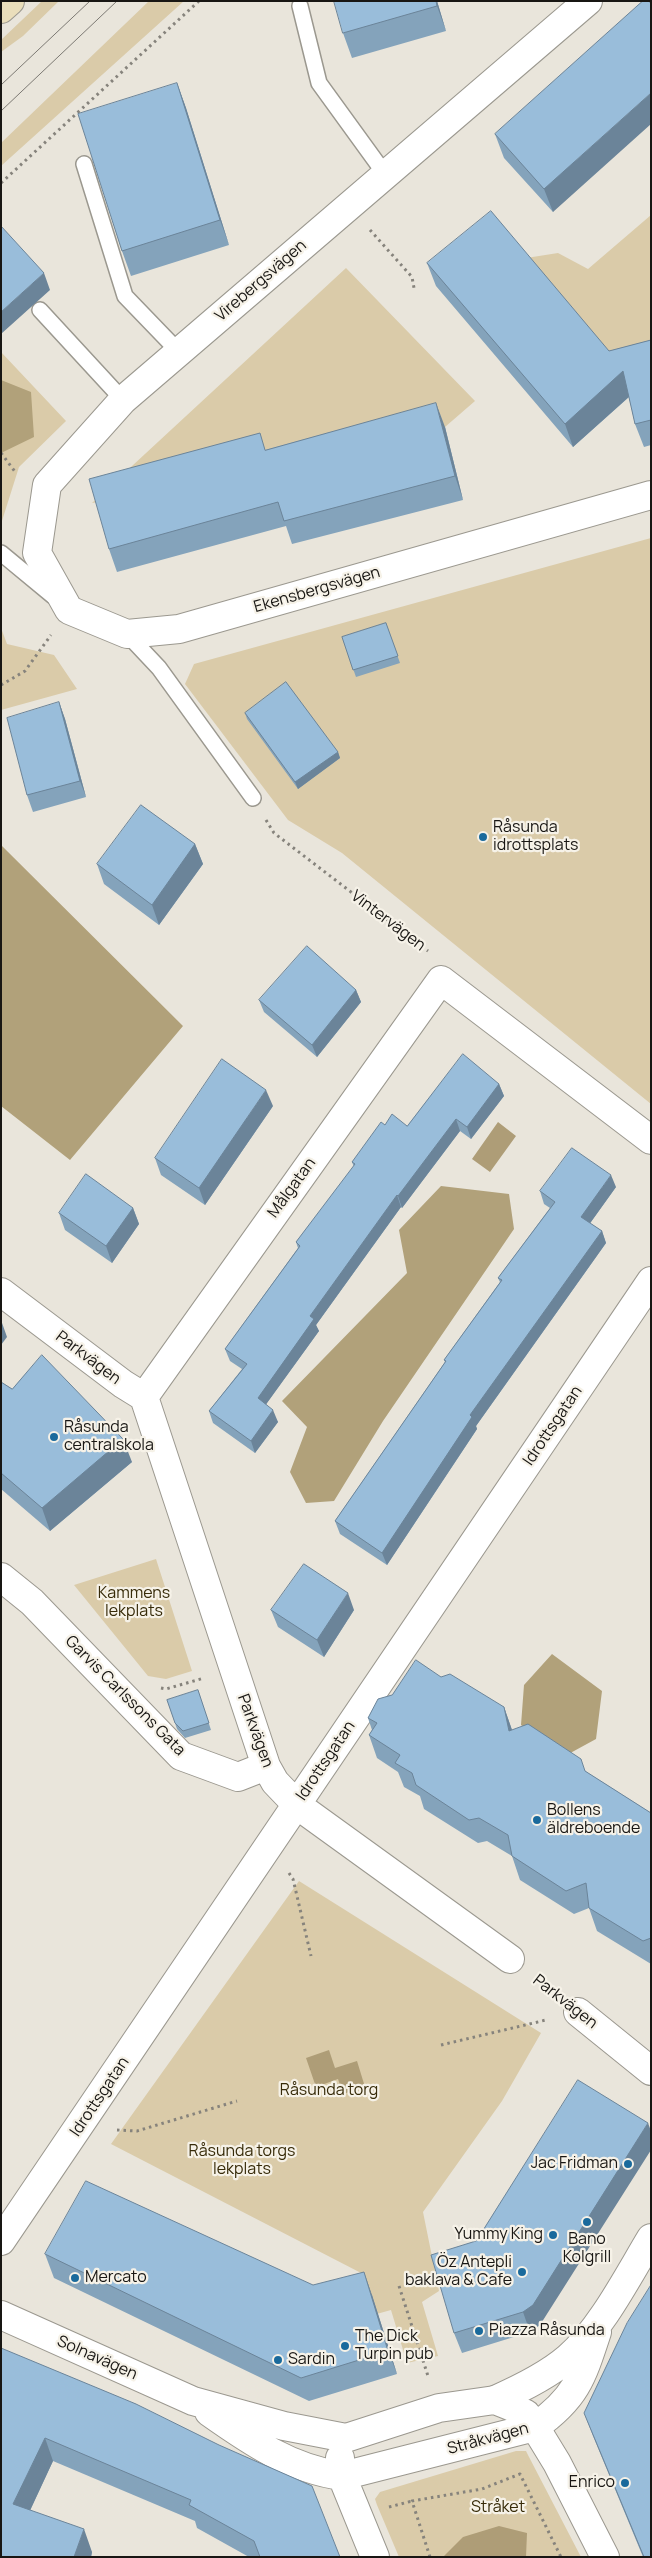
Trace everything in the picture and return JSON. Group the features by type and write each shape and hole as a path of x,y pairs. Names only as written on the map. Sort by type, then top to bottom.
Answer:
{"main road":[{"path":"1,9 10,1"}],"street":[{"name":"Virebergsvägen","path":"69,610 37,553 47,485 123,400 588,1"},
{"name":"Ekensbergsvägen","path":"69,610 127,634 179,629 651,495"},
{"path":"441,980 651,1140"},
{"name":"Målgatan","path":"144,1397 441,980"},
{"name":"Idrottsgatan","path":"1,2241 651,1281"},
{"name":"Parkvägen","path":"1,1292 123,1384 144,1397 266,1766 275,1782 297,1805 510,1959"},
{"name":"Garvis Carlssons Gata","path":"1,1577 32,1602 181,1756 238,1777 266,1766"},
{"name":"Parkvägen","path":"578,2012 651,2071"},
{"name":"Stråkvägen","path":"346,2438 439,2408 495,2400 519,2390 569,2357 603,2316 651,2238"},
{"name":"Solnavägen","path":"1,2315 193,2401 284,2426 346,2438"},
{"name":"Stråkvägen","path":"342,2476 535,2426 567,2400 579,2382 603,2316"},
{"path":"495,2400 526,2414 535,2426 557,2462 605,2557"},
{"name":"Solnavägen","path":"193,2401 278,2458 326,2474 342,2476"},
{"path":"346,2438 340,2451 339,2469 375,2557"}],"lane":[{"path":"300,6 319,83 385,174"},
{"path":"84,164 125,296 179,352"},
{"path":"40,310 123,400"},
{"name":"Ekensbergsvägen","path":"1,552 69,610"},
{"path":"127,634 159,668 253,798"}],"path":[{"path":"1,183 199,1"},
{"path":"370,230 412,277 414,288"},
{"path":"1,453 17,474"},
{"path":"1,685 25,671 53,633"},
{"name":"Vintervägen","path":"253,798 274,833 430,953 441,980"},
{"path":"270,1845 293,1879 311,1956"},
{"name":"Parkvägen","path":"510,1959 578,2012"},
{"path":"441,2045 578,2012"},
{"path":"80,2126 136,2131 237,2101"},
{"path":"399,2286 439,2408"},
{"path":"430,2557 412,2502 482,2489 520,2474 561,2557"}],"green space":[{"path":"42,1 59,1 23,36 1,52 1,40"},
{"path":"149,1 184,1 1,166 1,143"},
{"path":"651,215 651,366 618,375 520,259 558,253 588,269"},
{"path":"346,268 475,401 445,427 274,473 92,503"},
{"path":"1,352 66,421 19,467 1,524"},
{"name":"Råsunda idrottsplats","path":"651,538 651,1104 342,853 288,820 185,684 194,664"},
{"path":"1,628 7,644 54,655 77,689 1,710"},
{"name":"Kammens lekplats","path":"156,1559 192,1671 166,1679 148,1676 74,1585"},
{"name":"Råsunda torg","path":"299,1881 541,2033 502,2101 423,2212 439,2291 422,2302 438,2356 407,2363 391,2310 373,2315 363,2274 111,2144"},
{"name":"Stråket","path":"516,2451 526,2451 581,2557 399,2557 375,2499 380,2492"}],"shaded area":[{"path":"1,380 31,392 34,437 1,453"},
{"path":"1,842 2,846 183,1026 70,1160 1,1106"},
{"path":"498,1122 516,1136 490,1172 472,1159"},
{"path":"441,1186 509,1194 514,1229 383,1421 334,1501 306,1503 290,1472 307,1427 282,1401 407,1273 399,1230"},
{"path":"552,1654 602,1691 596,1739 563,1757 521,1725 524,1685"},
{"path":"329,2050 335,2068 357,2061 365,2087 343,2094 338,2079 316,2087 306,2058"},
{"path":"499,2526 527,2533 526,2557 444,2556 463,2537"}],"building":[{"path":"334,1 436,1 437,6 343,33"},
{"path":"643,1 649,1 651,4 651,93 544,189 495,134"},
{"path":"177,83 220,220 122,251 78,114"},
{"path":"491,211 609,351 651,340 651,420 635,424 623,371 565,424 427,263"},
{"path":"1,226 44,273 1,312"},
{"path":"436,403 455,476 284,521 278,502 109,549 89,479 260,433 265,450"},
{"path":"386,623 398,656 353,670 342,637"},
{"path":"286,682 338,752 295,782 245,713"},
{"path":"59,702 80,781 27,795 7,718"},
{"path":"141,805 195,844 152,905 97,864"},
{"path":"307,946 356,990 312,1045 259,1000"},
{"path":"463,1054 499,1084 467,1127 456,1119 397,1195 310,1316 314,1319 258,1398 273,1410 251,1441 209,1411 247,1364 225,1349 300,1246 296,1242 355,1164 352,1162 381,1122 385,1125 392,1114 407,1126"},
{"path":"222,1059 266,1090 199,1188 155,1158"},
{"path":"572,1148 611,1175 581,1217 602,1231 470,1415 472,1417 382,1553 335,1521 446,1361 444,1360 502,1280 498,1278 555,1202 540,1191"},
{"path":"86,1174 133,1208 106,1246 59,1213"},
{"name":"Råsunda centralskola","path":"42,1355 123,1439 42,1508 1,1473 1,1382 12,1389"},
{"path":"304,1564 348,1593 317,1640 271,1610"},
{"name":"Bollens äldreboende","path":"416,1660 441,1677 450,1674 504,1707 509,1731 528,1724 581,1759 585,1771 651,1813 651,1938 643,1941 589,1908 586,1883 566,1891 512,1856 508,1835 479,1818 469,1820 416,1785 412,1773 395,1763 400,1755 369,1735 377,1723 368,1718 378,1699 392,1695"},
{"path":"198,1690 209,1723 183,1731 175,1723 167,1700"},
{"path":"578,2080 648,2123 533,2305 523,2312 454,2333 431,2255 476,2241"},
{"path":"86,2181 313,2285 364,2272 388,2351 301,2378 45,2254"},
{"path":"651,2285 651,2557 644,2557 584,2413 627,2323"},
{"path":"1,2348 136,2404 219,2445 312,2486 340,2557 260,2557 254,2541 189,2505 191,2500 45,2438 13,2504 84,2529 74,2557 1,2557"}],"tram line":[{"path":"1,85 90,1"},
{"path":"1,111 117,1"}],"place":[{"name":"Råsunda idrottsplats","path":"483,837"},
{"name":"Råsunda centralskola","path":"54,1437"},
{"name":"Bollens äldreboende","path":"537,1820"},
{"name":"Jac Fridman","path":"628,2164"},
{"name":"Bano Kolgrill","path":"587,2222"},
{"name":"Yummy King","path":"553,2235"},
{"name":"Öz Antepli baklava & Cafe","path":"522,2272"},
{"name":"Mercato","path":"75,2278"},
{"name":"Piazza Råsunda","path":"479,2331"},
{"name":"The Dick Turpin pub","path":"345,2346"},
{"name":"Sardin","path":"278,2360"},
{"name":"Enrico","path":"625,2483"}],"park label":[{"name":"Råsunda torgs lekplats","path":"242,2161"}]}
